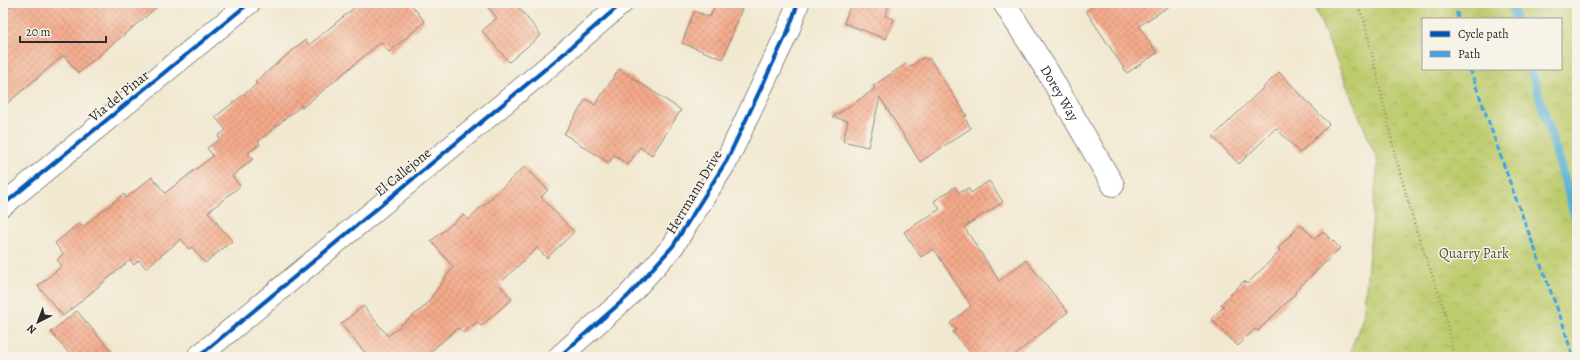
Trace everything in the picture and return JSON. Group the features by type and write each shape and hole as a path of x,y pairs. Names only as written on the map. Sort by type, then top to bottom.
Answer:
{"street":[{"name":"Via del Pinar","path":"3,205 249,3"},
{"name":"El Callejone","path":"198,357 561,56 622,3"},
{"name":"Herrmann Drive","path":"559,357 628,296 673,246 727,160 782,44 798,3"},
{"name":"Dorey Way","path":"1004,3 1049,74 1113,185"}],"path":[{"path":"1356,3 1364,19 1396,158 1416,229 1444,309 1454,357"}],"green space":[{"name":"Quarry Park","path":"1313,3 1577,3 1577,357 1348,357 1363,317 1378,162"}],"building":[{"path":"15,3 162,3 78,73 64,55 3,107 3,13"},
{"path":"360,3 410,3 425,22 389,52 381,42 302,108 301,106 258,141 260,144 248,153 253,159 232,176 240,186 208,212 232,241 205,263 192,247 189,249 181,239 146,268 139,260 134,265 130,260 63,316 38,286 62,266 57,260 63,254 55,243 79,223 82,227 124,194 126,198 152,177 165,193 213,156 207,148 220,139 218,136 226,130 215,117 257,84 255,82 305,40 309,45"},
{"path":"485,3 515,3 541,35 509,62 482,31 497,18"},
{"path":"716,3 744,3 723,59 682,43 694,11 710,17"},
{"path":"851,3 890,3 885,16 894,19 886,39 844,23"},
{"path":"1098,3 1174,3 1139,26 1157,53 1127,73 1086,11"},
{"path":"924,57 927,60 929,58 967,116 964,117 971,128 920,162 880,97 868,147 843,141 848,121 833,117 875,89 873,86 907,63 910,67"},
{"path":"619,69 681,110 652,155 640,147 628,165 614,155 609,163 564,134 586,99 595,105"},
{"path":"1279,72 1329,124 1300,153 1276,128 1239,164 1213,137"},
{"path":"525,166 548,190 541,197 574,232 547,258 537,248 499,284 512,299 481,326 477,322 463,333 458,328 424,357 364,357 367,355 341,324 363,306 388,336 425,306 453,267 431,241 463,215 468,220"},
{"path":"989,181 1003,202 964,227 999,281 1026,260 1068,312 1012,357 974,357 953,332 956,330 950,323 971,306 934,249 921,257 904,232 940,209 934,201 955,187 959,193 968,188 971,193"},
{"path":"1301,225 1315,239 1323,231 1340,248 1258,331 1255,329 1238,346 1211,319 1224,306 1221,304 1244,281 1247,284 1280,251 1278,248"},
{"path":"77,311 116,357 72,357 51,332"}],"waterway":[{"path":"1511,3 1516,18"},
{"path":"1531,70 1568,191 1577,226"}],"marked path":[{"path":"1455,3 1458,18"},
{"path":"1470,70 1513,191 1563,324 1573,357"}],"cycle path":[{"path":"3,205 249,3"},
{"path":"198,357 561,56 622,3"},
{"path":"559,357 628,296 673,246 727,160 788,31 798,3"}]}
